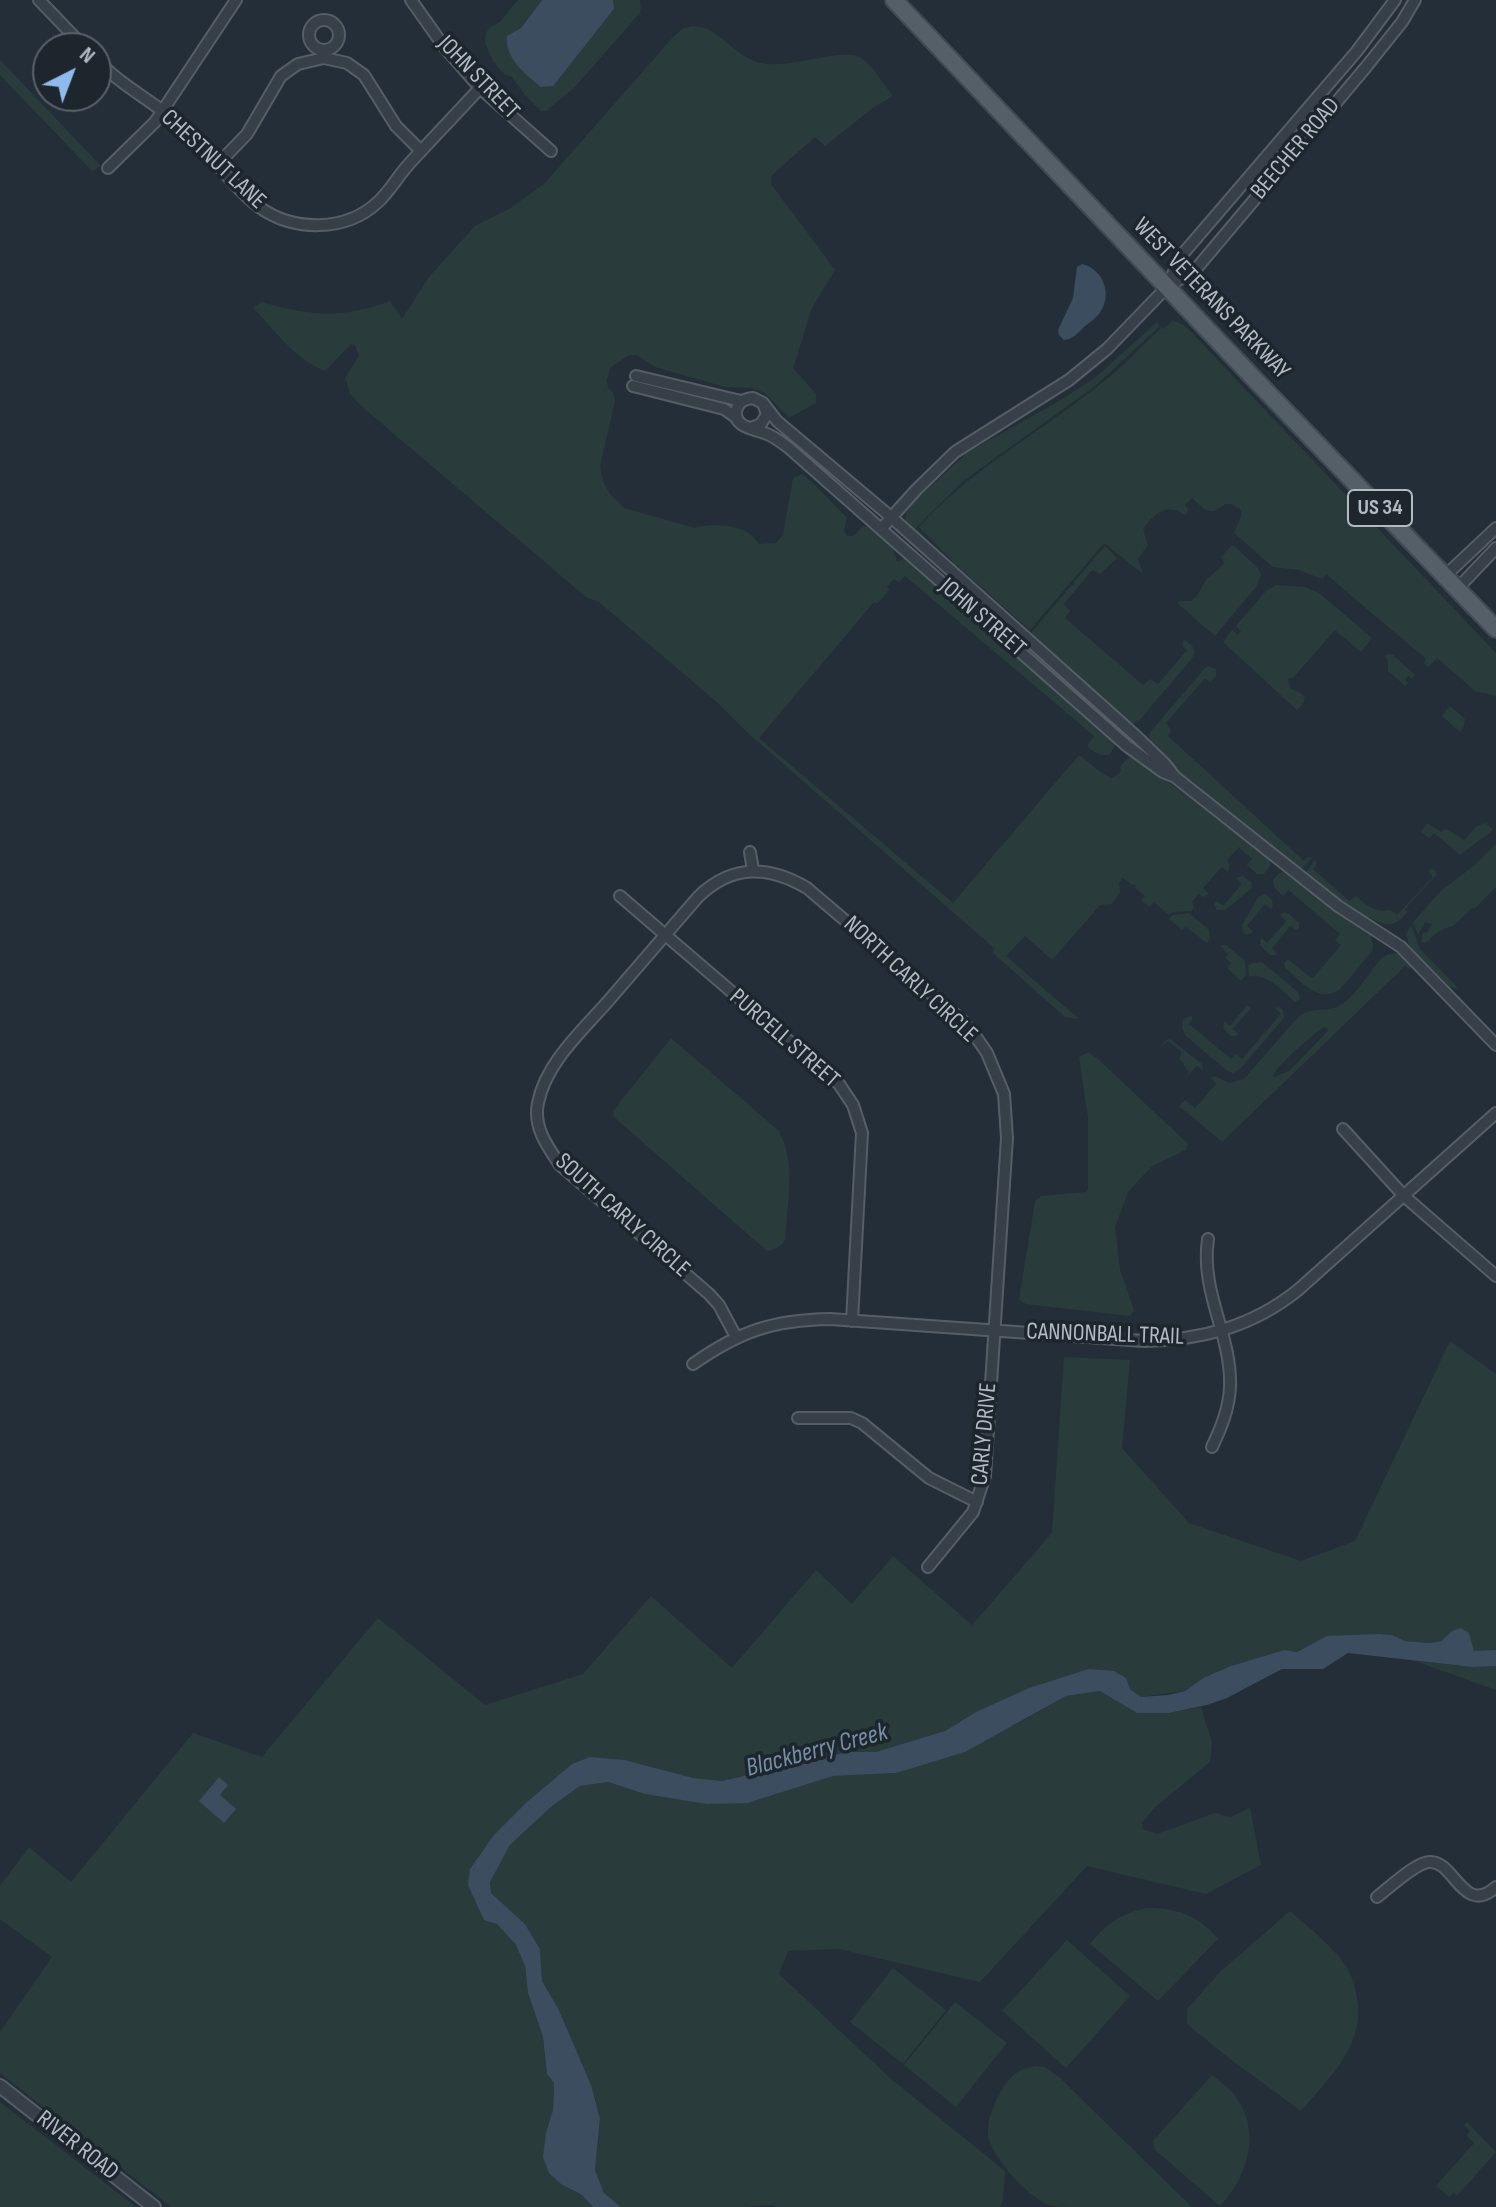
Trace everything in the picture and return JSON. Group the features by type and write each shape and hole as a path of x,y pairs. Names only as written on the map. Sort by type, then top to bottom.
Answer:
{"main road":[{"name":"WEST VETERANS PARKWAY","path":"894,0 1496,629"}],"street":[{"path":"39,0 70,32"},
{"path":"108,168 155,122 236,0"},
{"name":"JOHN STREET","path":"411,0 445,48 480,88 551,151"},
{"name":"BEECHER ROAD","path":"1167,287 1181,256 1357,51 1395,0"},
{"name":"BEECHER ROAD","path":"881,529 955,452 1069,380 1107,349 1167,287 1196,269 1375,56 1415,0"},
{"path":"218,164 247,134 281,76 298,64 324,54 347,63 364,75 396,126 421,151"},
{"name":"CHESTNUT LANE","path":"112,74 181,125 247,196 271,214 297,223 325,225 352,218 376,204 480,88"},
{"path":"737,418 724,409 635,381 741,401 753,398 763,403 766,411 766,418 758,427 751,428 740,423 736,412 741,401"},
{"name":"JOHN STREET","path":"763,403 777,421 891,517 1136,736 1175,777 1338,906 1401,947 1496,1045"},
{"name":"JOHN STREET","path":"751,428 770,435 794,451 1127,746 1175,777"},
{"path":"794,451 802,442"},
{"path":"1452,582 1496,528"},
{"path":"1452,582 1496,548"},
{"path":"665,935 706,889 734,875 753,870 750,852"},
{"name":"NORTH CARLY CIRCLE","path":"753,870 781,875 807,888 962,1020 987,1053 1004,1094 1007,1138 994,1331"},
{"name":"PURCELL STREET","path":"620,896 839,1084 854,1106 863,1149 852,1321"},
{"name":"SOUTH CARLY CIRCLE","path":"665,935 560,1057 542,1091 538,1105 538,1127 560,1165 709,1294 719,1305 736,1337"},
{"name":"CANNONBALL TRAIL","path":"693,1364 736,1337 754,1330 804,1320 1144,1341 1182,1339 1222,1331 1250,1321 1282,1303 1496,1113"},
{"path":"1343,1129 1404,1196 1496,1276"},
{"path":"1208,1239 1205,1258 1207,1276 1230,1370 1225,1417 1212,1447"},
{"name":"CARLY DRIVE","path":"928,1567 965,1524 977,1502 985,1476 994,1331"},
{"path":"798,1418 851,1418 862,1423 918,1471 977,1502"},
{"path":"1377,1897 1416,1867 1429,1862 1439,1864 1466,1893 1490,1893 1496,1887"},
{"name":"RIVER ROAD","path":"0,2086 154,2207"}],"green space":[{"path":"518,0 542,0 521,28 507,36 552,86 614,9 613,0 640,0 641,9 574,88 546,111 541,111 512,77 504,74 493,61 485,43 490,27 500,22"},
{"path":"693,26 711,31 757,62 784,64 841,55 861,58 893,96 825,146 815,137 771,176 771,184 835,270 812,308 793,368 816,394 816,403 789,418 765,393 752,388 725,387 655,367 637,355 629,355 610,368 607,380 615,401 600,466 603,481 610,494 624,508 695,528 715,525 739,529 750,534 759,544 776,543 783,535 793,478 802,474 847,518 844,531 847,536 854,536 863,526 881,534 890,544 897,562 906,558 930,577 1113,739 1115,746 1110,754 1092,750 1087,746 1094,736 905,576 899,582 894,579 887,587 889,590 877,604 874,602 759,738 953,903 1079,755 1112,778 1118,775 1126,760 1138,759 1270,859 1270,866 1264,874 1257,874 1247,865 1252,859 1239,847 1227,860 1230,865 1228,872 1222,867 1203,888 1209,894 1204,897 1198,894 1192,902 1194,907 1191,912 1172,912 1169,915 1154,902 1149,907 1141,900 1145,896 1123,878 1119,883 1120,893 1111,904 1100,905 1052,960 1025,936 1006,956 1079,1019 1065,1017 993,953 994,948 748,733 718,703 599,602 586,597 360,405 350,393 345,378 359,356 355,345 351,344 325,371 303,359 253,308 262,302 326,314 357,311 390,301 402,319 429,277 475,226 509,209 544,184 674,36 684,28"},
{"path":"0,60 32,94 32,108 0,75"},
{"path":"35,112 50,112 101,166 92,171"},
{"path":"1173,320 1192,333 1496,653 1496,696 1475,691 1437,658 1428,667 1424,663 1426,659 1327,575 1322,579 1299,570 1273,567 1234,533 1241,510 1229,504 1209,511 1192,498 1185,505 1188,510 1185,515 1166,510 1151,519 1143,529 1148,545 1138,559 1143,574 1104,543 1030,630 956,565 919,527 982,470 1075,404"},
{"path":"1157,322 1160,326 1095,386 962,482 913,531 905,522 906,512 918,498 968,452 1096,377"},
{"path":"917,529 1030,634 1072,585 1075,586 1074,582 1105,546 1117,558 1100,574 1092,570 1064,604 1070,611 1065,618 1143,685 1150,679 1158,684 1187,650 1182,645 1184,640 1193,647 1193,657 1139,721 1132,724 1127,722 915,532"},
{"path":"1231,546 1258,568 1261,575 1256,587 1215,636 1177,603 1191,601 1197,596 1206,580 1224,564 1221,557"},
{"path":"955,582 1119,726 1117,729 952,585"},
{"path":"1276,585 1305,587 1319,593 1372,638 1361,652 1335,630 1288,680 1291,689 1305,697 1297,710 1223,642 1232,630 1238,635 1241,631 1236,626 1266,591"},
{"path":"1388,654 1415,675 1412,679 1408,676 1405,686 1388,671 1385,655"},
{"path":"1208,666 1216,669 1216,676 1210,682 1205,678 1166,723 1171,730 1168,736 1304,861 1309,856 1312,858 1302,869 1177,770 1151,744 1151,731"},
{"path":"1450,706 1465,719 1460,732 1442,716"},
{"path":"1427,823 1441,832 1446,829 1464,840 1477,826 1486,823 1493,830 1460,855 1434,833 1429,838 1421,832"},
{"path":"1496,844 1496,887 1453,926 1421,943 1423,933 1432,924 1425,922 1418,935 1413,922 1442,890"},
{"path":"1315,860 1317,864 1313,869 1349,901 1356,896 1371,908 1390,910 1397,915 1433,877 1430,869 1437,874 1405,909 1407,912 1401,919 1384,924 1348,904 1306,872"},
{"path":"1284,872 1371,936 1372,951 1340,989 1332,993 1318,993 1285,968 1284,963 1288,959 1313,978 1341,945 1335,940 1340,934 1291,892 1288,890 1283,896 1274,887 1273,880"},
{"path":"1243,876 1251,882 1252,888 1225,910 1217,910 1216,901 1223,906 1242,884 1236,878"},
{"path":"1265,894 1272,900 1273,907 1265,904 1247,926 1253,932 1247,935 1242,925 1258,897"},
{"path":"1189,913 1209,930 1207,943 1169,919 1172,915"},
{"path":"1283,913 1299,923 1299,928 1296,930 1290,926 1272,948 1276,955 1270,955 1260,945 1261,938 1267,943 1284,924 1286,921 1280,915"},
{"path":"1411,925 1420,949 1459,989 1450,987 1409,945 1406,934"},
{"path":"1220,945 1226,945 1245,961 1246,975 1241,981 1227,968 1231,963 1225,958 1228,954"},
{"path":"1386,955 1401,955 1413,966 1409,969 1405,966 1222,1142 1179,1106 1185,1100 1195,1108 1216,1084 1211,1078 1214,1076 1230,1083 1244,1079 1299,1016 1343,1004","holes":["1324,1027 1328,1031 1289,1071 1274,1077 1277,1069 1297,1049"]},
{"path":"1262,962 1299,993 1300,999 1295,1002 1262,977 1249,977 1248,966"},
{"path":"1247,1005 1251,1008 1233,1029 1239,1034 1231,1036 1223,1028 1224,1021 1230,1026"},
{"path":"1275,1008 1283,1010 1284,1018 1240,1069 1233,1073 1185,1035 1182,1027 1183,1019 1191,1016 1193,1018 1189,1024 1231,1059 1236,1054 1242,1059 1281,1014"},
{"path":"671,1038 778,1130 787,1155 789,1184 785,1240 778,1247 767,1251 614,1117 613,1111"},
{"path":"1170,1039 1202,1064 1203,1070 1197,1066 1187,1076 1189,1072 1179,1058 1182,1052 1168,1041 1159,1049"},
{"path":"1088,1052 1188,1144 1186,1150 1152,1166 1128,1192 1115,1227 1120,1270 1134,1310 1130,1316 1026,1304 1019,1300 1035,1201 1041,1196 1086,1192 1088,1189 1088,1118 1079,1057"},
{"path":"1450,1341 1496,1374 1496,1650 1474,1651 1469,1633 1452,1631 1441,1641 1430,1643 1405,1641 1380,1634 1310,1645 1297,1652 1284,1650 1231,1666 1205,1677 1185,1691 1141,1697 1130,1689 1126,1678 976,1712 945,1731 876,1752 847,1752 722,1781 660,1771 569,1767 494,1835 469,1885 483,1916 497,1924 516,1945 525,1966 528,1993 543,2037 547,2074 554,2083 553,2110 546,2133 572,2190 582,2195 593,2207 171,2207 0,2073 0,2032 52,1957 0,1919 0,1886 29,1847 71,1882 193,1733 262,1757 378,1618 485,1705 583,1674 651,1596 732,1668 816,1570 852,1604 893,1556 972,1625 1052,1533 1064,1357 1130,1360 1122,1448 1189,1523 1301,1561 1355,1541"},
{"path":"1415,1661 1472,1667 1496,1666 1496,1690"},
{"path":"1100,1691 1138,1713 1169,1713 1201,1707 1212,1743 1210,1762 1154,1808 1142,1823 1142,1829 1157,1834 1215,1813 1230,1817 1250,1808 1261,1865 1206,1894 1087,1866 980,1982 839,1949 788,1951 779,1974 890,2078 1005,2171 1000,2207 621,2207 604,2193 595,2170 600,2118 591,2085 559,2010 542,1981 540,1949 525,1924 491,1893 490,1882 510,1845 552,1806 580,1786 608,1782 645,1794 748,1803 833,1776 896,1773 1017,1724 1066,1696"},
{"path":"1146,1908 1186,1914 1203,1924 1218,1939 1158,2001 1090,1944 1115,1921"},
{"path":"1290,1911 1344,1963 1354,1984 1358,2015 1356,2031 1342,2060 1301,2111 1187,2024 1187,2009 1221,1971"},
{"path":"1067,1940 1130,1996 1066,2068 1002,2011"},
{"path":"893,1968 946,2010 903,2064 850,2022"},
{"path":"955,2002 1007,2043 956,2107 904,2065"},
{"path":"1045,2067 1059,2077 1192,2207 1051,2206 1022,2186 996,2154 990,2143 988,2128 994,2104 1006,2083 1022,2070"},
{"path":"1212,2075 1232,2092 1241,2106 1249,2135 1245,2166 1220,2206 1154,2149 1153,2141"},
{"path":"0,2102 136,2207 0,2207"},
{"path":"1467,2122 1496,2152 1457,2196 1454,2193 1449,2197 1436,2186 1474,2143 1467,2136 1470,2131 1464,2125"}],"water":[{"path":"542,0 613,0 614,9 553,86 541,87 512,58 507,36 521,28"},
{"path":"1082,264 1101,277 1105,299 1096,318 1064,340 1058,330 1073,298 1077,267"},
{"path":"1461,1628 1469,1633 1474,1651 1496,1650 1496,1666 1472,1667 1348,1653 1323,1669 1282,1669 1227,1698 1169,1713 1137,1713 1100,1691 1066,1696 965,1752 896,1773 833,1776 748,1803 707,1804 645,1794 608,1782 580,1786 552,1806 510,1845 490,1882 491,1893 525,1924 540,1949 542,1981 559,2010 591,2085 600,2118 595,2170 604,2193 621,2207 593,2207 582,2195 561,2184 549,2173 543,2157 553,2110 554,2083 547,2074 543,2037 528,1993 525,1966 516,1945 497,1924 484,1920 468,1885 470,1869 494,1835 572,1764 590,1757 624,1760 693,1778 722,1781 847,1752 876,1752 945,1731 976,1712 1029,1688 1089,1669 1114,1671 1126,1678 1130,1689 1141,1697 1168,1695 1185,1691 1205,1677 1231,1666 1284,1650 1297,1652 1327,1636 1379,1634 1430,1643 1441,1641"},
{"path":"219,1777 228,1785 220,1795 236,1809 224,1823 199,1801"}],"water label":[{"name":"Blackberry Creek","path":"817,1751"}]}
